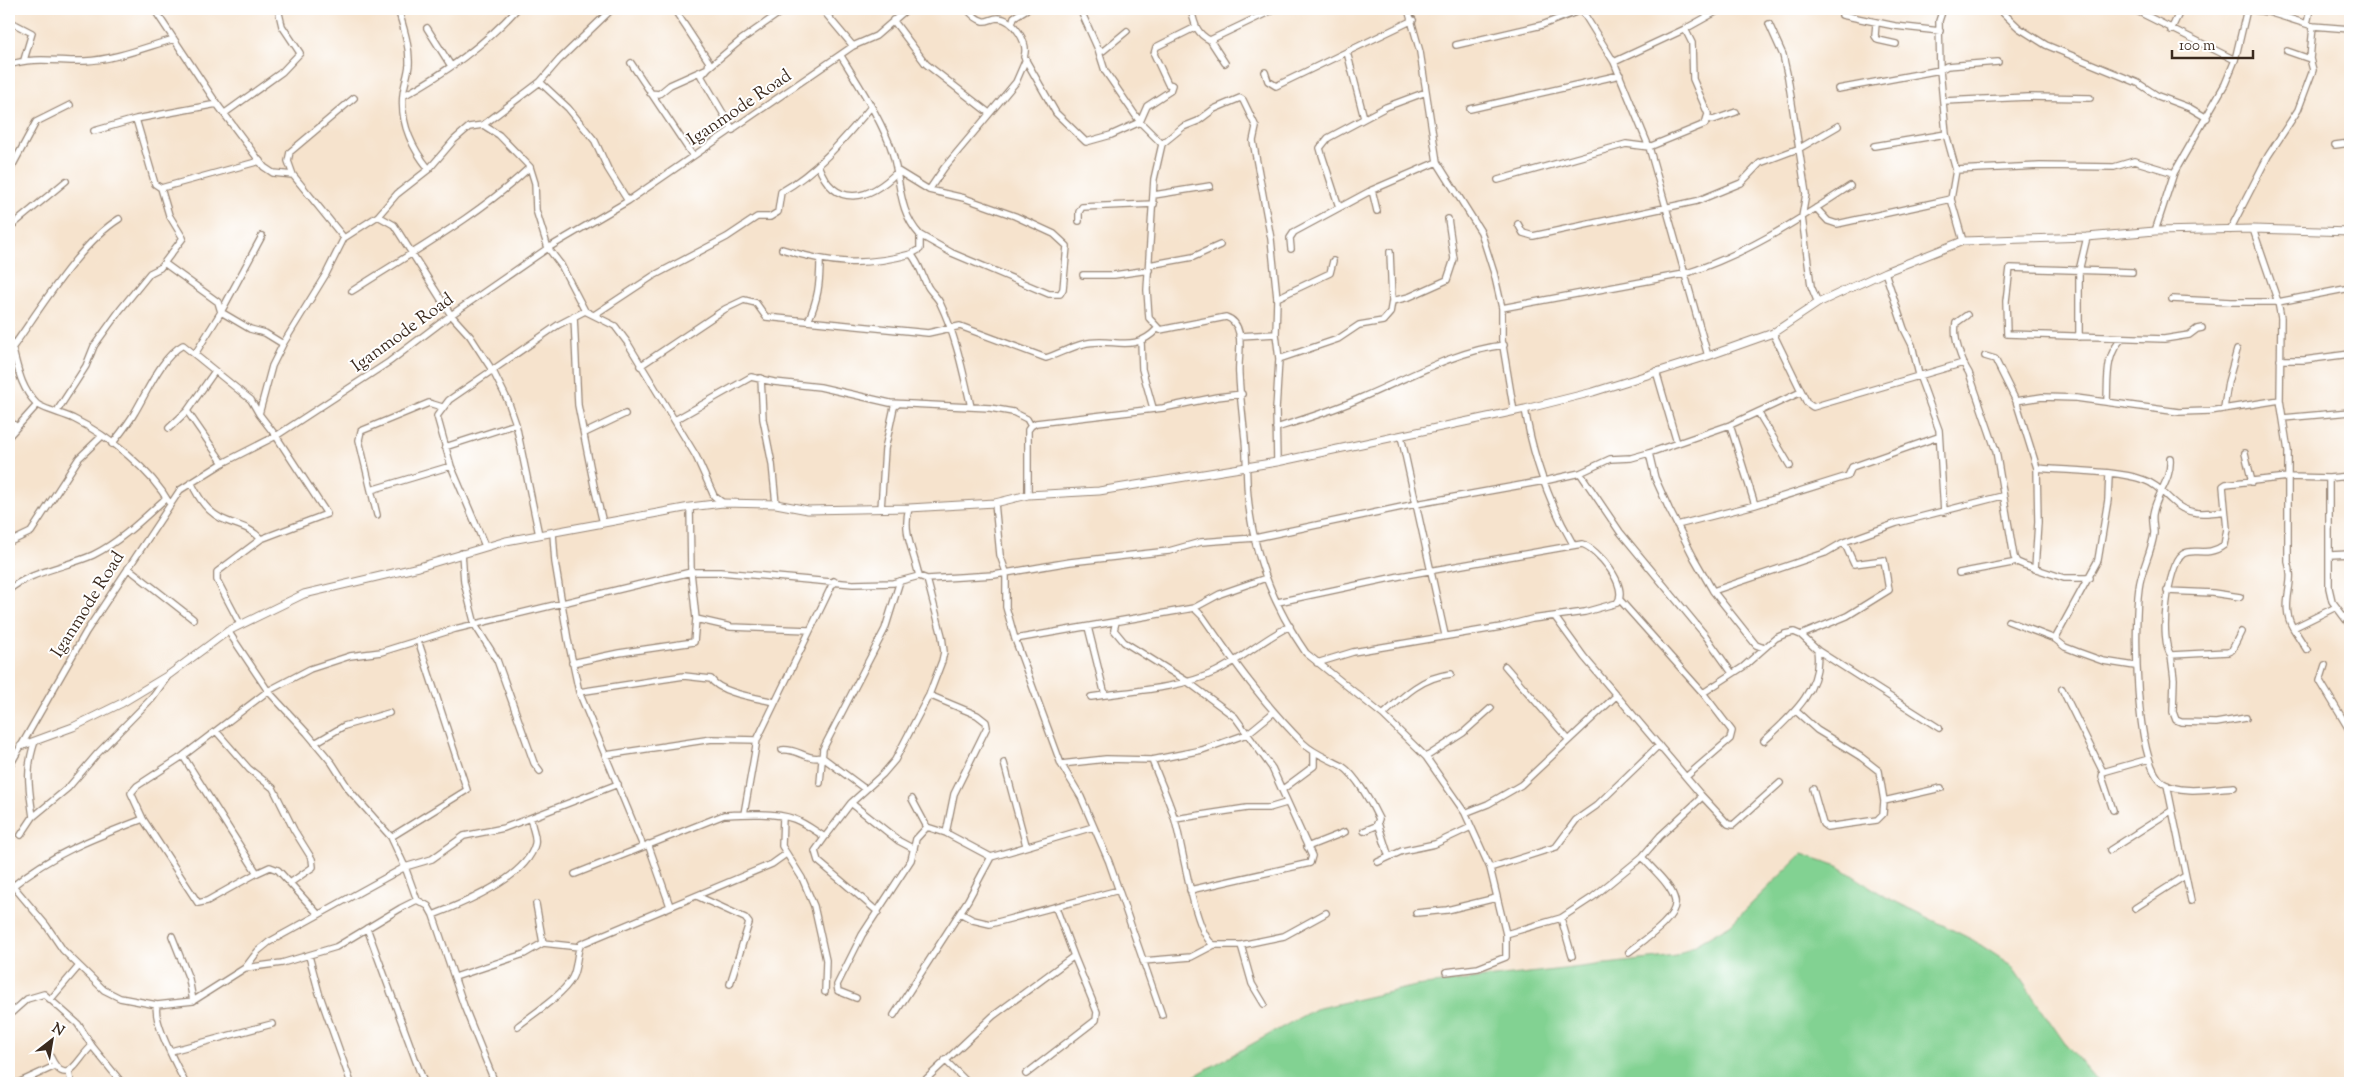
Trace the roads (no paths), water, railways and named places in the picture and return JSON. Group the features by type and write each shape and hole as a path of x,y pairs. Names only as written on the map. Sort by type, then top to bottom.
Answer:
{"street":[{"path":"154,9 217,104 269,172 293,175"},
{"path":"225,113 282,72 300,53 282,26 278,9"},
{"path":"398,9 406,36 409,64 402,96 404,120 409,138 416,152 429,169"},
{"path":"402,96 432,80 505,22 517,9"},
{"path":"483,126 540,82 559,60 612,9"},
{"path":"674,9 709,62 708,68"},
{"path":"732,130 701,76 741,40 784,9"},
{"path":"822,9 853,46"},
{"name":"Iganmode Road","path":"9,766 86,632 180,490 223,463 276,436 389,362 548,248 628,201 842,56 853,46 876,36 907,9"},
{"path":"967,9 975,18 982,21 1000,18 1012,24 1020,37 1026,52 1024,57 1032,74 1056,113 1084,141 1111,135 1140,122 1147,106 1170,90 1172,85 1168,84 1154,54 1156,47 1196,28"},
{"path":"1012,24 1014,17 1027,9"},
{"path":"1080,9 1098,49 1105,71 1140,122 1162,144"},
{"path":"1191,9 1196,28 1203,37 1210,40 1225,63"},
{"path":"1210,40 1274,9"},
{"path":"1408,9 1413,20 1437,162 1481,232 1496,280 1502,308 1504,345 1514,412"},
{"path":"1456,45 1542,25 1583,9 1614,62 1649,147 1708,356"},
{"path":"1614,62 1685,29 1721,9"},
{"path":"1943,9 1939,21 1940,70 1946,134 1956,170 1951,199 1963,241"},
{"path":"1999,9 2018,28 2046,45 2138,84 2158,96 2190,108 2207,118"},
{"path":"2133,9 2153,17 2171,30 2235,60"},
{"path":"2171,30 2181,9"},
{"path":"2155,231 2174,173 2207,118 2235,60 2247,9 2268,12 2314,26 2350,29"},
{"path":"2307,24 2310,9"},
{"path":"1842,15 1876,23 1940,31"},
{"path":"894,20 926,64 989,113"},
{"path":"1265,72 1268,80 1276,86 1413,20"},
{"path":"9,22 32,33 24,60"},
{"path":"1876,23 1874,36 1878,40 1896,44"},
{"path":"1769,24 1782,55 1800,148 1806,194 1802,217 1811,286 1818,303"},
{"path":"2230,230 2268,156 2298,110 2313,70 2310,59 2314,26"},
{"path":"427,28 450,66"},
{"path":"1498,180 1626,144 1649,147 1701,127 1708,119 1708,114 1693,79 1692,43 1685,29"},
{"path":"1098,49 1102,51 1127,31"},
{"path":"9,65 24,60 85,61 105,58 174,39"},
{"path":"2287,51 2310,59"},
{"path":"1347,52 1364,118"},
{"path":"842,56 871,107 890,147 898,171 903,205 908,223 920,235 952,253 1049,294 1060,294 1063,288 1067,246 1054,234 1015,216 964,198 928,190 898,171"},
{"path":"928,190 1016,82 1026,59"},
{"path":"1838,89 1940,70 1947,66 1998,62"},
{"path":"631,63 693,156"},
{"path":"650,92 659,94 670,85 708,68"},
{"path":"1470,110 1620,75"},
{"path":"540,82 568,108 595,141 608,169 628,201"},
{"path":"1339,207 1320,148 1328,138 1364,118 1406,98 1426,92"},
{"path":"1944,101 2028,97 2090,98"},
{"path":"344,238 293,175 288,160 290,152 354,98"},
{"path":"1157,329 1149,318 1147,290 1154,204 1154,178 1162,144 1183,126 1198,121 1214,109 1240,98 1243,100 1256,127 1253,141 1271,239 1277,298 1276,334 1279,359 1276,428 1277,462"},
{"path":"94,131 136,119 217,104"},
{"path":"9,172 36,122 70,105"},
{"path":"594,315 653,276 727,237 757,217 770,217 778,212 781,192 802,180 818,165 871,107"},
{"path":"1708,119 1713,120 1736,112"},
{"path":"57,411 86,366 89,354 109,324 134,291 150,273 160,268 183,238 169,215 161,188 155,184 153,179 136,119"},
{"path":"259,414 272,366 283,344 326,274 344,238 378,216 397,194 429,169 454,140 469,127 483,126 499,135 530,168 535,183 536,210 548,248 561,265 585,311 615,326 675,420 705,474 714,496 723,503"},
{"path":"1518,224 1523,233 1532,236 1697,201 1741,183 1760,163 1800,148 1838,126"},
{"path":"1874,146 1946,134"},
{"path":"2335,145 2350,143"},
{"path":"161,188 260,161"},
{"path":"1956,170 2040,166 2114,166 2134,161 2174,173"},
{"path":"1291,249 1291,234 1372,190 1437,162"},
{"path":"818,165 824,182 843,195 863,196 885,184 898,171"},
{"path":"352,292 466,219 511,186 530,168"},
{"path":"9,228 66,181"},
{"path":"1154,195 1210,186"},
{"path":"1502,308 1684,274 1746,250 1850,186"},
{"path":"1372,190 1377,211"},
{"path":"1816,208 1828,221 1837,224 1951,199"},
{"path":"1079,221 1079,212 1082,207 1154,204"},
{"path":"378,216 394,225 451,316 470,336 493,371 508,401 516,424 539,535"},
{"path":"12,347 99,233 119,219"},
{"path":"1392,301 1409,297 1449,278 1454,258 1448,219"},
{"path":"2253,229 2278,302 2282,337 2280,400 2288,451 2288,562 2291,569 2286,607 2293,628 2307,650"},
{"path":"21,746 73,727 122,703 170,674 228,631 304,594 419,567 485,546 690,507 723,503 776,504 808,510 910,508 995,503 1028,495 1099,491 1277,462 1514,412 1593,392 1708,356 1773,333 1818,303 1885,272 1963,241 2087,237 2155,231 2253,229 2350,232"},
{"path":"782,249 820,260 882,262 911,254 920,249 920,235"},
{"path":"195,354 221,312 262,236"},
{"path":"2079,337 2079,271 2087,237"},
{"path":"1083,275 1114,275 1149,268 1192,257 1220,245"},
{"path":"1279,359 1338,339 1359,325 1383,321 1390,313 1392,301 1390,252"},
{"path":"911,254 919,263 927,286 940,302 961,359 971,407"},
{"path":"808,321 818,296 820,260"},
{"path":"1277,298 1330,273 1333,261"},
{"path":"164,263 218,302 221,312 250,329 266,333 283,344"},
{"path":"2132,272 2010,268 2006,301 2007,334 2164,339 2188,335 2196,329 2202,328"},
{"path":"1885,272 1904,329 1912,345 1919,375 1939,430 1944,512"},
{"path":"2172,299 2278,302 2350,288"},
{"path":"640,366 741,300 756,303 766,317 928,333 960,326 1046,358 1085,343 1117,344 1141,342 1148,339 1157,329 1226,317 1235,322 1239,336 1239,375 1242,394 1248,497 1254,538 1266,578 1290,626 1306,652 1382,715 1426,757 1464,813 1490,868 1506,934 1506,957 1478,968 1446,972"},
{"path":"437,416 449,400 574,316 585,311"},
{"path":"1967,315 1960,319 1956,326 1963,363 1969,373 1996,451 2002,496 2012,548 2017,562"},
{"path":"574,316 578,405 603,523"},
{"path":"1773,333 1801,392 1808,404 1815,406 1963,363"},
{"path":"1239,336 1276,334"},
{"path":"9,337 24,388 37,405 77,420 112,444 138,465 170,504"},
{"path":"2107,401 2111,353 2117,343 2123,338"},
{"path":"1141,342 1142,370 1153,408"},
{"path":"1276,428 1311,418 1361,399 1426,368 1490,346 1504,345"},
{"path":"112,444 134,413 156,375 178,348 183,346 250,400 276,436 327,514 261,539 217,572 217,580 240,624"},
{"path":"2224,408 2237,350"},
{"path":"2280,360 2304,360 2350,354"},
{"path":"1985,356 1995,359 2016,401 2037,468 2038,522 2035,568"},
{"path":"169,428 187,411 215,370"},
{"path":"1656,371 1676,443"},
{"path":"675,420 751,377 774,382 820,387 898,404 971,407 1021,414 1031,426"},
{"path":"761,378 763,419 772,464 776,504"},
{"path":"318,914 278,870 270,867 207,901 198,903 172,860 142,819 130,793 133,789 183,756 268,691 310,670 350,656 381,652 476,625 691,572 720,572 853,584 900,581 919,576 927,579 962,578 1070,562 1169,552 1210,541 1254,538 1416,504 1580,473 1610,459 1631,458 1649,453 1730,425 1801,392"},
{"path":"1028,495 1028,430 1036,422 1153,408 1242,394"},
{"path":"2016,401 2042,397 2107,401 2179,412 2280,400"},
{"path":"377,515 359,440 361,431 428,402 442,407"},
{"path":"433,404 451,466 485,546"},
{"path":"881,509 885,449 894,407 898,404"},
{"path":"9,436 37,405"},
{"path":"1525,409 1534,452 1544,481 1554,509 1573,544"},
{"path":"187,411 223,463"},
{"path":"1758,412 1790,466"},
{"path":"2283,418 2350,412"},
{"path":"585,433 625,414"},
{"path":"9,421 17,427"},
{"path":"445,447 516,424"},
{"path":"1730,425 1755,505"},
{"path":"1401,436 1445,635"},
{"path":"12,541 31,532 79,458 102,437"},
{"path":"1677,525 1755,505 1848,476 1852,467 1938,437"},
{"path":"1649,453 1655,478 1677,525 1713,591 1756,645 1764,648"},
{"path":"2245,453 2252,482"},
{"path":"2170,458 2168,478 2152,516 2154,534 2139,587 2136,666 2149,758 2156,776 2167,785 2184,789 2234,787"},
{"path":"371,490 451,466"},
{"path":"2037,468 2109,474 2145,480 2162,490 2170,500 2189,512 2201,514 2225,511"},
{"path":"1580,473 1620,532 1705,635 1732,673"},
{"path":"2055,639 2070,609 2090,578 2098,560 2103,542 2109,474"},
{"path":"2246,718 2216,723 2178,721 2172,712 2174,680 2171,655 2166,641 2167,591 2171,577 2183,554 2210,553 2224,545 2227,529 2223,486 2288,477 2329,478 2350,476"},
{"path":"2329,478 2329,588 2336,607 2349,623"},
{"path":"190,482 201,502 211,511 227,521 241,524 261,539"},
{"path":"1713,591 1825,554 1844,542 1897,523 2002,496"},
{"path":"9,590 19,581 94,554 136,524 166,498"},
{"path":"995,503 1000,555 1006,572 1006,607 1015,639 1061,764 1081,797 1119,890 1162,1015"},
{"path":"572,663 619,653 694,642 696,619 691,572 690,507"},
{"path":"910,508 905,522 909,544 919,576"},
{"path":"553,533 555,562 572,663 579,692 670,906"},
{"path":"1801,635 1847,616 1889,590 1884,560 1854,564 1844,542"},
{"path":"1278,602 1430,571 1573,544 1582,544 1594,550 1619,584 1620,600 1703,693 1732,731 1731,737 1687,776"},
{"path":"462,553 464,582 476,625 496,660 509,700 534,763 540,771"},
{"path":"2330,555 2350,554"},
{"path":"1960,573 2017,562 2064,578 2090,578"},
{"path":"128,568 193,619"},
{"path":"1015,639 1194,608 1220,594 1266,578"},
{"path":"878,912 818,861 815,851 851,804 865,789 884,774 895,760 928,695 944,652 942,636 927,579"},
{"path":"744,814 757,740 834,581"},
{"path":"820,783 823,749 885,629 900,581"},
{"path":"2167,591 2213,592 2240,597"},
{"path":"1317,663 1352,652 1611,606 1620,600"},
{"path":"2293,628 2336,607"},
{"path":"1194,608 1203,617 1234,663 1274,712 1314,753 1340,765 1354,777 1377,815 1389,857"},
{"path":"1555,617 1568,637 1687,776 1701,795 1728,824 1733,825 1780,783"},
{"path":"696,619 731,626 809,630"},
{"path":"2008,621 2055,639 2065,647 2103,661 2136,666"},
{"path":"1116,622 1114,630 1119,637 1188,682 1235,717 1260,749 1283,788 1286,803 1312,856 1310,864 1190,890"},
{"path":"1090,697 1188,682 1234,663 1268,638 1290,626"},
{"path":"1088,627 1105,695"},
{"path":"228,631 268,691 315,743 350,791 390,837 405,867 417,900 428,906 433,915 495,1083"},
{"path":"1703,693 1743,667 1764,648 1785,634 1794,632 1801,635 1818,650 1939,728"},
{"path":"2171,655 2231,651 2241,632"},
{"path":"390,837 467,790 418,640"},
{"path":"1764,741 1796,711 1805,699 1817,671 1818,650"},
{"path":"1504,666 1568,739"},
{"path":"2325,666 2320,680 2350,731"},
{"path":"21,835 33,817 68,788 97,754 152,698 170,674"},
{"path":"1382,715 1421,683 1435,675 1451,674"},
{"path":"579,692 646,681 694,676 711,679 715,686 723,689 774,702"},
{"path":"2062,689 2103,772 2102,777 2113,810"},
{"path":"928,695 977,715 986,722 987,727 954,794 946,833"},
{"path":"1464,813 1504,796 1521,785 1617,695"},
{"path":"1426,757 1463,733 1491,708"},
{"path":"1796,711 1817,730 1861,757 1878,771 1884,801 1883,814 1877,820 1832,827 1823,824 1813,789"},
{"path":"1061,764 1106,759 1152,760 1213,747 1247,734 1274,712"},
{"path":"315,743 344,726 389,713"},
{"path":"216,731 250,769 274,788 294,830 312,859 313,867 290,883"},
{"path":"606,754 712,739 757,740"},
{"path":"33,817 27,773 28,761 35,741"},
{"path":"1490,868 1556,846 1576,820 1596,806 1659,745"},
{"path":"782,750 788,749 810,758 822,757 865,789"},
{"path":"1283,788 1314,766 1314,753"},
{"path":"183,756 257,873"},
{"path":"2103,772 2149,758"},
{"path":"1152,760 1175,819 1190,890 1206,938 1214,945"},
{"path":"1004,763 1026,845"},
{"path":"142,819 94,837 34,868 11,884 46,925 63,950 104,990 120,998 157,1005 193,1001 245,968 264,945 405,867 432,859 464,836 504,828 618,784"},
{"path":"2167,785 2184,876 2191,901"},
{"path":"1884,801 1941,788"},
{"path":"1506,934 1561,918 1593,897 1642,857 1660,836 1700,800 1701,795"},
{"path":"912,799 927,827 946,833 991,857"},
{"path":"1175,819 1247,808 1269,808 1286,803"},
{"path":"851,804 899,841 914,849"},
{"path":"2110,850 2171,811"},
{"path":"575,874 645,845 724,816 744,814 794,819 825,837"},
{"path":"783,817 781,837 786,854 802,878 814,906 826,960 826,992"},
{"path":"433,915 470,901 516,870 527,859 535,844 531,818"},
{"path":"1364,831 1378,823"},
{"path":"894,1015 916,978 960,913 991,857 1093,826"},
{"path":"856,998 838,991 837,985 862,935 911,860 920,832 927,827"},
{"path":"1378,862 1402,851 1435,844 1471,827"},
{"path":"1307,847 1345,832"},
{"path":"455,976 524,954 543,943 579,947 589,940 772,864 786,854"},
{"path":"1629,952 1670,917 1675,901 1671,892 1642,857"},
{"path":"2135,908 2184,876"},
{"path":"960,913 972,920 990,924 1119,890"},
{"path":"697,896 745,918 749,923 730,984"},
{"path":"1416,913 1447,910 1496,898"},
{"path":"245,968 282,963 336,947 417,900"},
{"path":"536,904 543,943"},
{"path":"1026,1074 1096,1020 1097,1012 1056,908"},
{"path":"1143,961 1191,957 1214,945 1241,945 1284,936 1326,913"},
{"path":"1561,918 1572,956"},
{"path":"367,928 424,1083"},
{"path":"172,936 189,979 193,1001"},
{"path":"1241,945 1252,984 1264,1004"},
{"path":"518,1026 570,981 578,966 579,947"},
{"path":"309,956 319,993 351,1083"},
{"path":"922,1083 1014,999 1074,956"},
{"path":"51,999 78,966"},
{"path":"9,1015 34,996 44,994 78,1024 92,1046 122,1083"},
{"path":"157,1005 155,1012 170,1051 186,1083"},
{"path":"170,1051 272,1024"},
{"path":"50,1056 55,1066 60,1070 69,1071 78,1066 92,1046"},
{"path":"945,1060 968,1083"},
{"path":"18,1083 55,1066"},
{"path":"69,1071 71,1083"}]}
